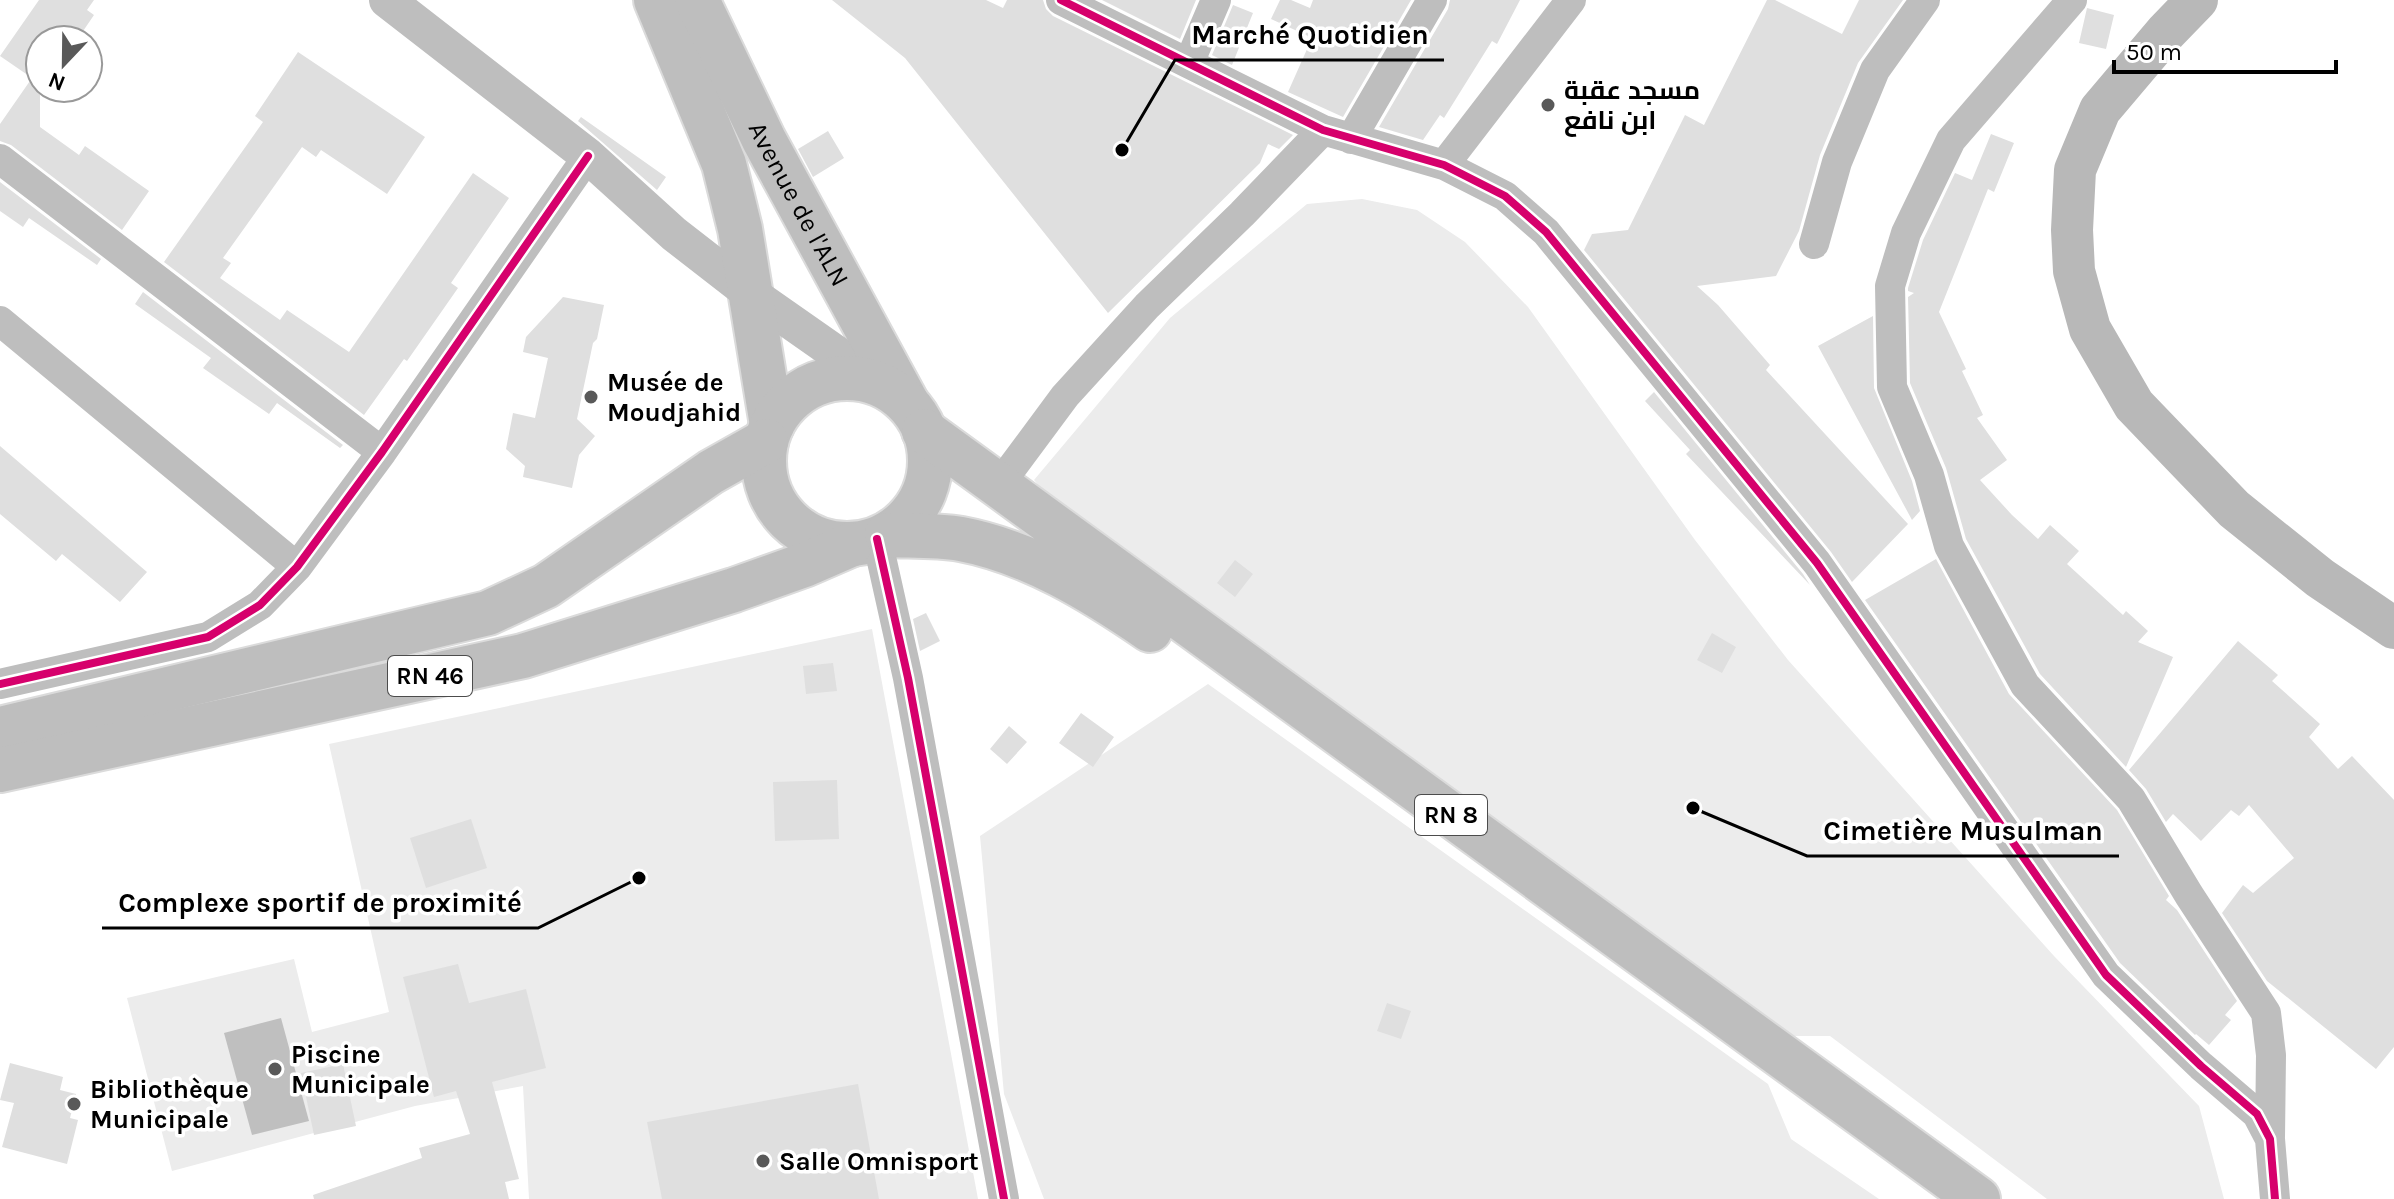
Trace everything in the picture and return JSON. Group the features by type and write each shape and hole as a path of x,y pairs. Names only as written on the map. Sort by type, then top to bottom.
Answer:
{"main road":[{"path":"2197,0 2100,110 2075,170 2072,230 2074,271 2090,329 2134,405 2234,509 2320,578 2394,628"},
{"name":"Avenue de l'ALN","path":"669,1 724,164 740,229 769,433"},
{"name":"Avenue de l'ALN","path":"669,1 764,140 907,408"},
{"path":"837,379 864,380 907,408 931,463 927,485 918,505 905,522 871,539 825,541 801,531 782,514 769,491 764,467 769,433 787,403 810,387 837,379"},
{"name":"RN 8","path":"907,408 999,485 1978,1199"},
{"name":"RN 46","path":"0,729 488,613 546,586 769,433"},
{"name":"RN 8","path":"871,539 961,539 1011,553 1068,578 1116,607 1227,683 1929,1199"},
{"name":"RN 46","path":"0,770 523,656 734,590 871,539"}],"street":[{"path":"387,0 588,156 674,234 907,408"},
{"path":"1061,0 1337,134 1444,165 1505,196 1546,232 1817,563 2106,975 2201,1066 2257,1114 2270,1139"},
{"path":"1189,63 1216,0"},
{"path":"999,485 1065,396 1147,306 1242,214 1337,134 1432,0"},
{"path":"1444,165 1571,0"},
{"path":"1814,244 1837,162 1875,70 1925,0"},
{"path":"2072,0 1951,140 1906,233 1890,286 1892,387 1929,475 1949,546 2025,685 2131,799 2266,1013 2271,1055 2270,1139 2275,1199"},
{"path":"0,684 208,637 260,605 297,567 382,452 588,156"},
{"path":"0,159 382,452"},
{"path":"0,321 297,567"},
{"path":"871,539 908,678 1004,1199"}],"shaded area":[{"path":"1362,199 1417,210 1465,242 1528,307 1695,540 1788,660 2054,956 2199,1106 2224,1199 2047,1199 1830,1036 1771,1036 1050,499 1034,480 1170,318 1307,204"},
{"path":"872,629 978,1199 529,1199 523,1086 415,1106 172,1171 127,998 294,959 312,1032 389,1012 329,744"},
{"path":"1208,684 1768,1084 1791,1139 1879,1199 1044,1199 1004,1094 980,836"},
{"path":"281,1018 309,1121 252,1135 224,1033"}],"building":[{"path":"39,0 94,0 87,10 94,15 88,24 24,24 24,72 0,56"},
{"path":"832,0 986,0 1003,8 1007,0 1043,0 1053,16 1293,135 1279,149 1268,144 1260,163 1108,313 905,58"},
{"path":"1102,0 1196,0 1180,39"},
{"path":"1280,0 1291,0 1310,8 1313,0 1411,0 1343,117 1288,92 1308,47 1304,45 1308,36 1271,19"},
{"path":"1450,0 1520,0 1497,44 1492,41 1444,118 1440,115 1423,140 1379,127 1448,9"},
{"path":"1767,0 1775,0 1842,34 1859,0 1903,0 1858,63 1820,155 1799,231 1776,276 1697,286 1718,305 1770,365 1766,370 1908,524 1852,582 1831,552 1584,250 1592,234 1628,230 1685,115 1704,125"},
{"path":"1233,5 1253,13 1232,65 1212,55"},
{"path":"2087,8 2114,15 2106,49 2079,43"},
{"path":"298,52 425,137 387,194 321,150 316,157 302,147 223,258 231,263 220,278 280,320 287,310 349,352 473,173 509,198 451,283 458,288 407,361 404,359 364,415 164,262 263,122 255,116"},
{"path":"24,90 24,104 40,104 40,127 79,155 85,146 149,191 122,230 11,145 0,141 0,124"},
{"path":"581,117 666,177 657,190 578,121"},
{"path":"828,131 844,158 813,177 798,149"},
{"path":"1991,134 2014,143 1994,192 1988,189 1939,312 1966,369 1962,371 1983,415 1977,418 2007,460 1980,480 2038,539 2050,525 2079,551 2067,564 2123,615 2126,611 2148,631 2138,642 2173,657 2126,767 2040,674 1966,539 1946,468 1910,383 1908,297 1914,293 1908,288 1923,240 1955,173 1972,180"},
{"path":"0,182 101,259 97,265 29,218 23,227 0,211"},
{"path":"143,292 343,445 340,448 277,403 269,414 203,368 211,358 135,304"},
{"path":"563,297 604,305 577,419 595,436 579,455 572,488 523,477 525,466 506,449 513,413 535,418 548,358 523,352 526,337"},
{"path":"1873,316 1874,388 1912,481 1920,511 1912,520 1818,346"},
{"path":"1654,392 1810,585 1686,454 1690,450 1645,401"},
{"path":"0,446 147,572 120,602 62,554 56,561 0,514"},
{"path":"1936,559 2009,694 2117,810 2169,896 2166,900 2177,910 2237,1001 2225,1015 2231,1020 2209,1045 2120,963 1865,600"},
{"path":"1235,560 1253,574 1235,597 1217,583"},
{"path":"926,613 940,641 920,651 913,619"},
{"path":"1712,633 1736,647 1722,673 1697,660"},
{"path":"2238,641 2278,675 2272,681 2320,724 2309,737 2338,769 2352,756 2394,800 2394,1047 2376,1069 2267,981 2222,913 2243,885 2253,893 2294,858 2249,805 2239,816 2231,810 2201,841 2173,814 2166,822 2146,789 2129,770"},
{"path":"833,663 837,691 806,694 803,666"},
{"path":"1081,713 1114,737 1093,767 1059,743"},
{"path":"1009,726 1027,742 1007,764 990,749"},
{"path":"837,780 839,839 775,841 773,782"},
{"path":"471,819 487,868 426,888 410,838"},
{"path":"458,964 469,1003 526,989 546,1068 492,1082 519,1179 505,1182 509,1199 314,1199 313,1195 422,1158 419,1148 470,1134 456,1091 434,1097 403,977"},
{"path":"1387,1003 1411,1011 1401,1039 1377,1031"},
{"path":"10,1063 63,1077 60,1090 76,1094 70,1118 78,1120 67,1164 2,1147 14,1103 0,1100"},
{"path":"343,1064 356,1126 314,1135 301,1073"},
{"name":"Salle Omnisport","path":"858,1084 879,1199 662,1199 647,1122"}],"cycle path":[{"path":"1061,0 1323,130 1444,165 1505,196 1546,232 1817,563 2106,975 2201,1066 2257,1114 2270,1139 2275,1199"},
{"path":"0,684 208,637 260,605 297,567 382,452 588,156"},
{"path":"877,539 908,678 1004,1199"}],"place":[{"name":"مسجد عقبة ابن نافع","path":"1548,105"},
{"name":"Marché Quotidien","path":"1122,150"},
{"name":"Musée de Moudjahid","path":"591,397"},
{"name":"Cimetière Musulman","path":"1693,808"},
{"name":"Complexe sportif de proximité","path":"639,878"},
{"name":"Piscine Municipale","path":"275,1069"},
{"name":"Bibliothèque Municipale","path":"74,1104"},
{"name":"Salle Omnisport","path":"763,1161"}]}
